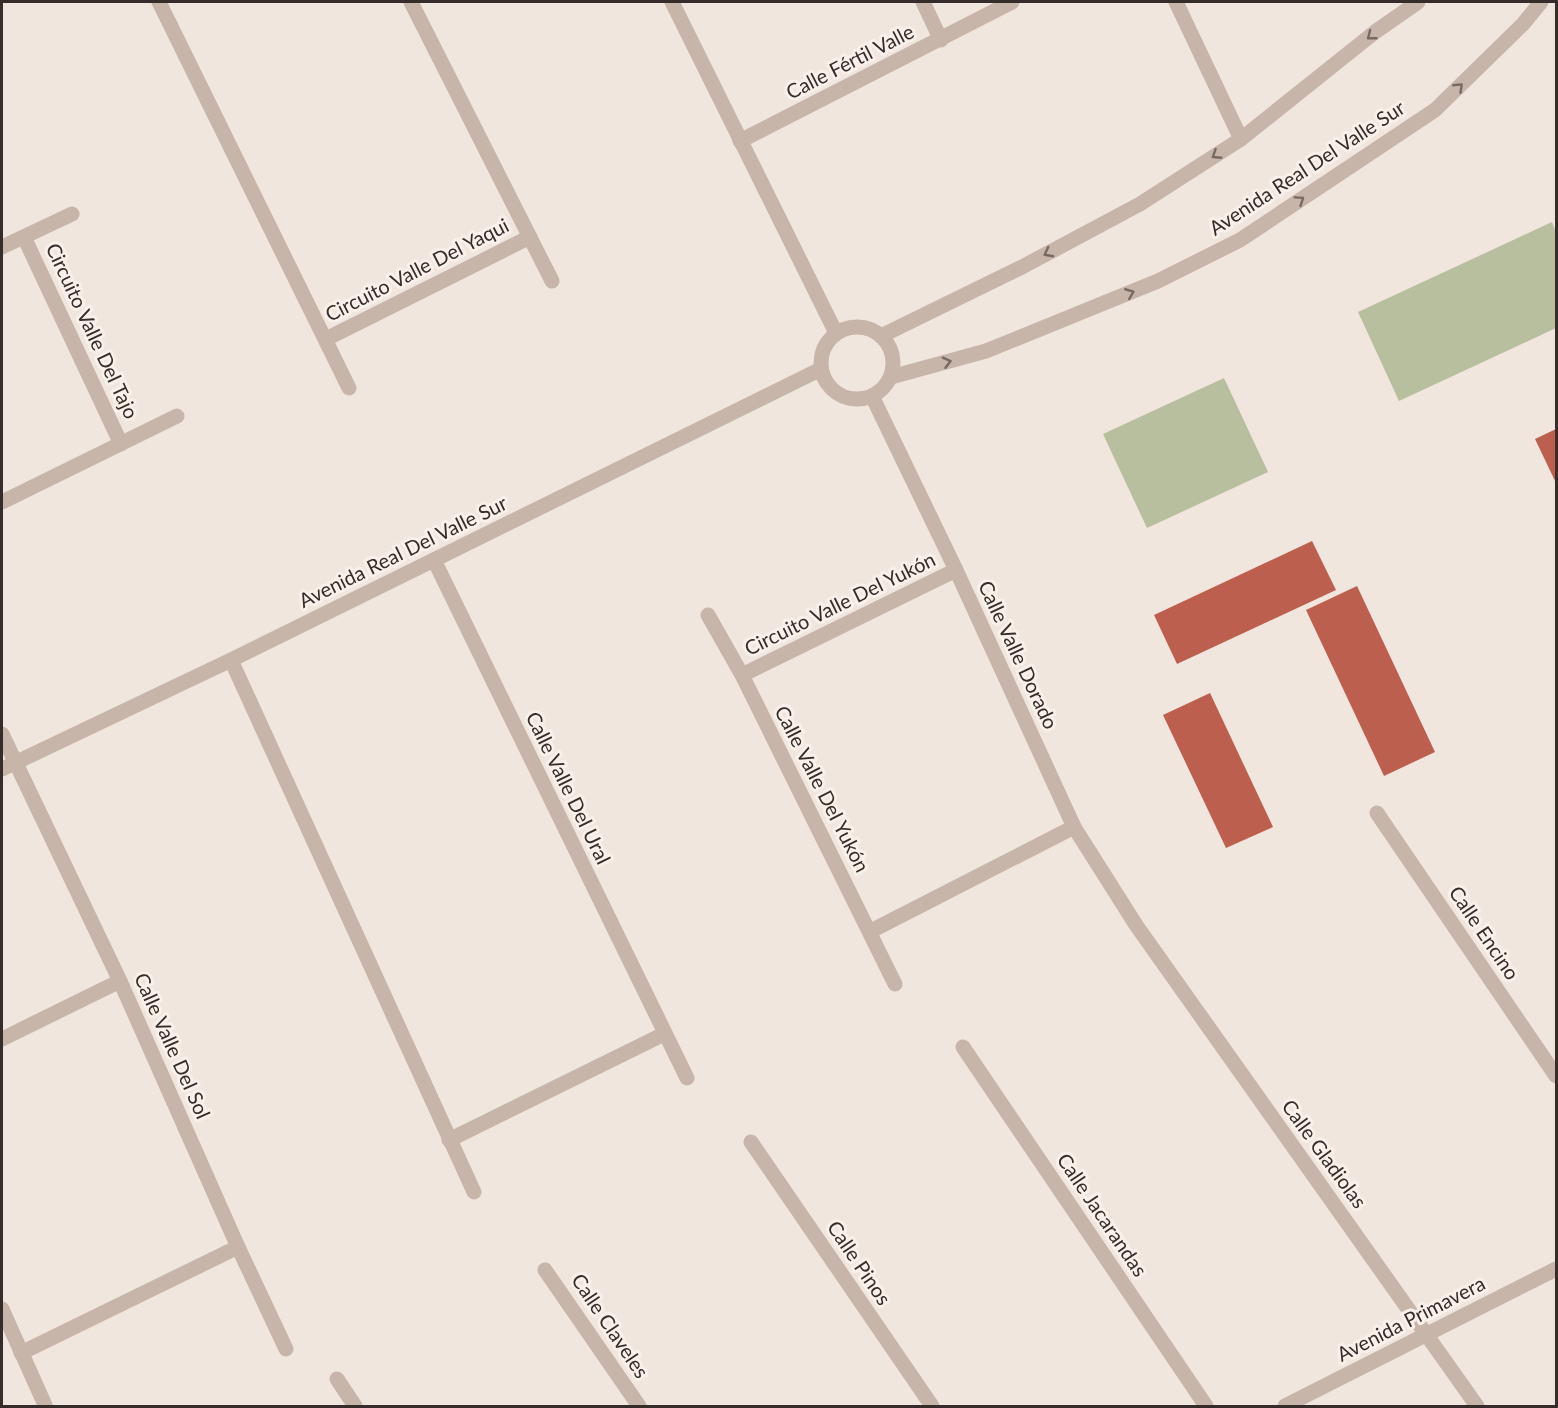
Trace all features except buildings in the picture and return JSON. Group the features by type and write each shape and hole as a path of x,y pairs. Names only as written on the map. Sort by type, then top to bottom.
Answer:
{"street":[{"name":"Circuito Valle Del Yaqui","path":"159,2 327,339 530,237 411,2"},
{"path":"672,2 836,333"},
{"name":"Calle Fértil Valle","path":"740,141 941,40 923,2"},
{"path":"941,40 1012,2"},
{"path":"1176,2 1241,139"},
{"path":"881,336 1022,267 1140,204 1241,139 1375,32 1418,2"},
{"name":"Avenida Real Del Valle Sur","path":"891,377 986,351 1158,281 1240,240 1435,110 1523,24 1541,2"},
{"path":"24,237 72,214"},
{"name":"Circuito Valle Del Tajo","path":"2,247 24,237 121,444 2,502"},
{"path":"530,237 552,281"},
{"path":"851,327 867,328 881,336 893,355 891,377 884,389 872,396 850,398 831,388 821,369 821,356 827,343 836,333 851,327"},
{"path":"327,339 349,388"},
{"name":"Avenida Real Del Valle Sur","path":"8,766 231,660 821,369"},
{"name":"Calle Valle Dorado","path":"872,396 956,570 1074,827 1136,926"},
{"path":"121,444 177,416"},
{"name":"Calle Valle Del Ural","path":"434,560 687,1078"},
{"name":"Circuito Valle Del Yukón","path":"741,675 956,570"},
{"name":"Calle Valle Del Yukón","path":"708,615 741,675 895,984"},
{"path":"231,660 474,1192"},
{"name":"Calle Valle Del Sol","path":"2,734 8,766 120,981 238,1247 286,1348"},
{"name":"Calle Encino","path":"1377,813 1557,1076"},
{"path":"871,932 1074,827"},
{"name":"Calle Gladiolas","path":"1136,926 1477,1407"},
{"path":"2,1039 120,981"},
{"path":"449,1140 664,1034"},
{"name":"Calle Jacarandas","path":"963,1047 1206,1407"},
{"name":"Calle Pinos","path":"751,1142 932,1407"},
{"path":"21,1353 238,1247"},
{"name":"Avenida Primavera","path":"1284,1407 1557,1269"},
{"name":"Calle Claveles","path":"545,1270 639,1407"},
{"path":"2,1309 45,1405"},
{"path":"337,1379 355,1407"}],"green space":[{"path":"1552,222 1556,232 1556,328 1399,401 1358,312"},
{"path":"1224,378 1268,472 1147,528 1103,434"}]}
